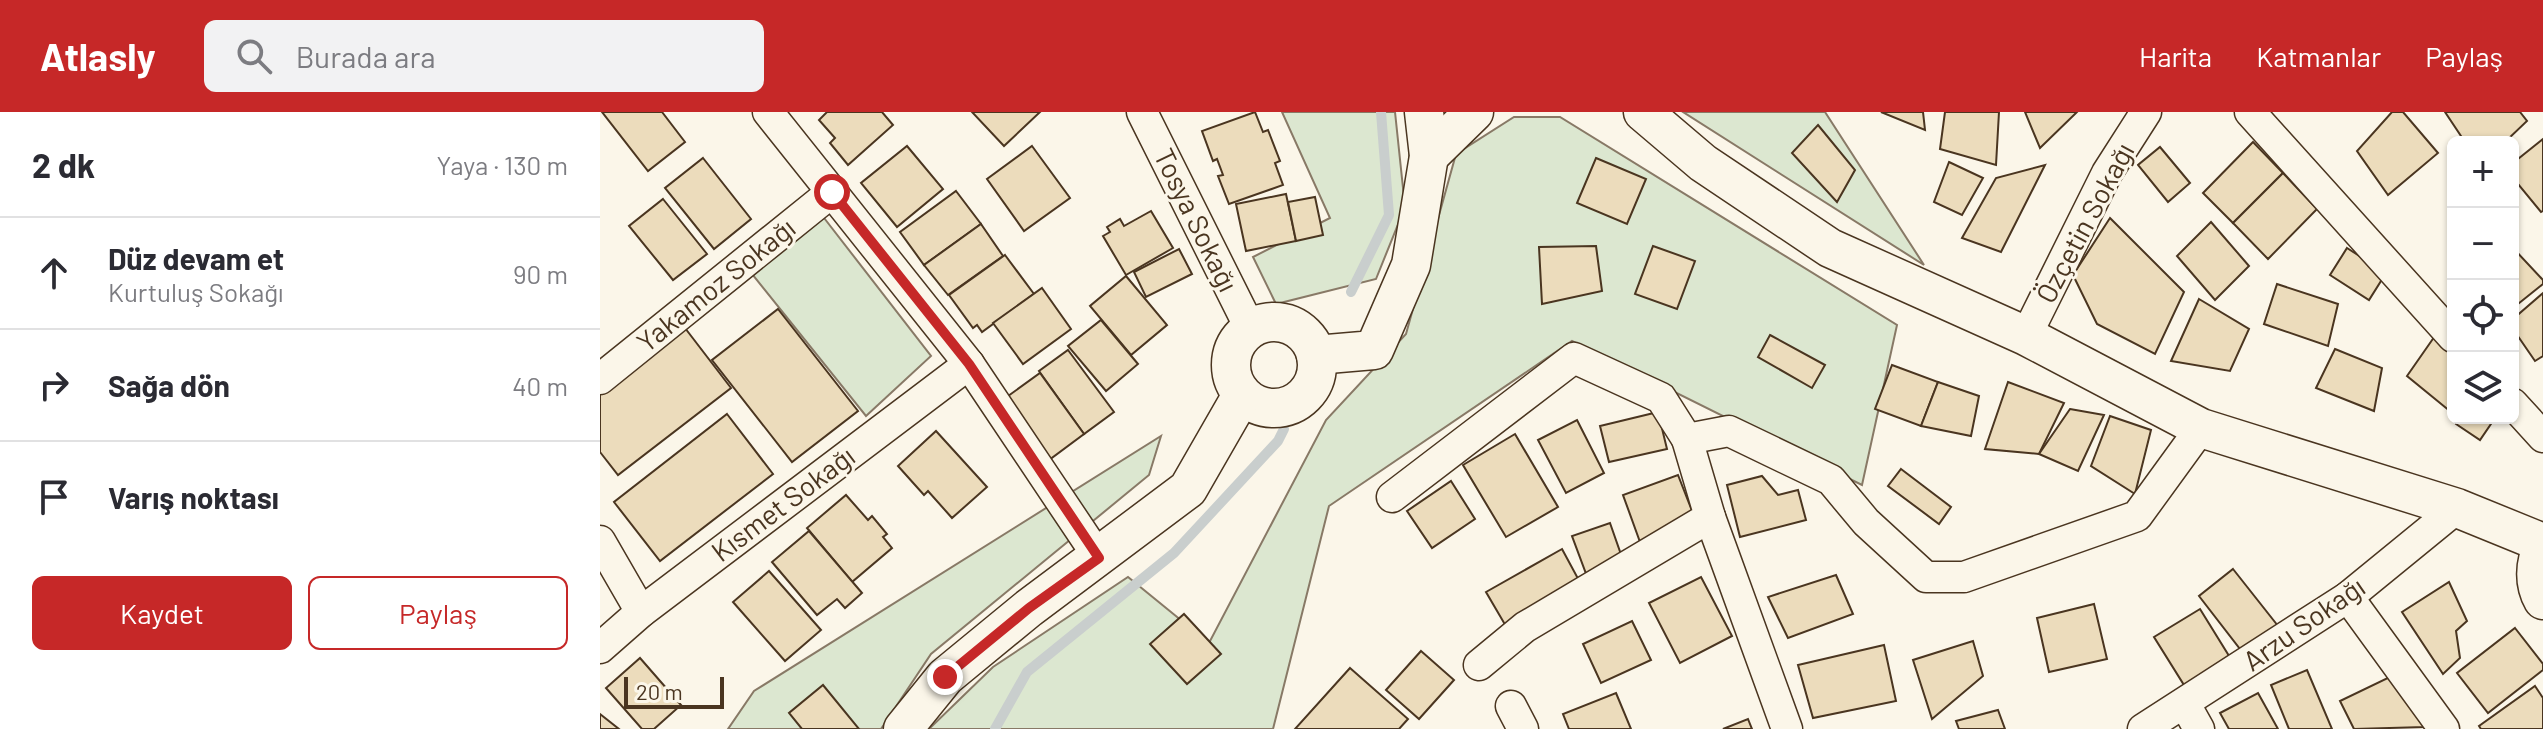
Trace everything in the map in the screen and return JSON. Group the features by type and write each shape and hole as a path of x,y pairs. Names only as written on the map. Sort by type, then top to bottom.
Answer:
{"street":[{"path":"768,112 969,364 1099,558"},
{"name":"Tosya Sokağı","path":"1142,112 1250,328"},
{"path":"1316,355 1374,350 1411,265 1429,156 1424,112"},
{"path":"1429,156 1474,112"},
{"path":"1643,112 1703,163 1830,248 2026,336 2201,428 2457,508 2543,545 2535,576 2543,600"},
{"name":"Özçetin Sokağı","path":"2026,336 2107,173 2146,112"},
{"path":"2250,112 2447,330"},
{"name":"Yakamoz Sokağı","path":"600,379 832,192"},
{"path":"1276,321 1302,331 1311,341 1316,355 1314,383 1294,403 1281,407 1253,404 1234,385 1230,360 1240,336 1262,323 1276,321"},
{"path":"1392,497 1574,358 1661,398 1687,439 1710,517 1787,729"},
{"name":"Kısmet Sokağı","path":"600,648 641,612 969,364"},
{"path":"903,729 945,677 1029,608 1188,489 1242,395"},
{"path":"2519,411 2543,437"},
{"path":"1687,439 1729,431 1831,480 1866,522 1926,577 1964,577 2137,516 2201,428"},
{"name":"Arzu Sokağı","path":"2143,729 2192,717 2457,508"},
{"path":"1479,665 1525,627 1710,517"},
{"path":"600,541 641,612"},
{"path":"2348,597 2444,729"}],"green space":[{"path":"1282,112 1395,112 1405,207 1376,279 1276,304 1253,257 1330,218"},
{"path":"1683,112 1825,112 1924,265"},
{"path":"1514,117 1560,117 1897,325 1862,485 1572,341 1329,506 1273,729 929,729 993,667 1128,577 1209,643 1326,420 1406,334 1456,154"},
{"path":"821,214 931,356 866,416 748,269"},
{"path":"1161,436 1149,475 931,654 881,729 728,729 754,691"}],"building":[{"path":"602,112 662,112 685,142 648,171"},
{"path":"827,112 882,112 893,125 848,165 830,143 835,138 819,120"},
{"path":"972,112 1040,112 1004,146"},
{"path":"1255,112 1263,132 1268,130 1280,161 1275,163 1283,185 1229,204 1218,176 1223,175 1217,159 1213,161 1202,131"},
{"path":"1881,112 1923,112 1925,130"},
{"path":"1945,112 1999,112 1996,165 1940,149"},
{"path":"2025,112 2077,112 2040,148"},
{"path":"2392,112 2403,112 2438,153 2388,195 2357,151"},
{"path":"2445,112 2520,112 2527,121 2511,136 2461,136"},
{"path":"1818,125 1855,170 1837,202 1792,153"},
{"path":"2543,139 2541,212 2519,185 2519,158"},
{"path":"2253,142 2283,173 2233,223 2203,193"},
{"path":"907,146 943,189 897,227 861,183"},
{"path":"1032,146 1070,198 1024,231 987,179"},
{"path":"2160,147 2190,183 2168,202 2138,165"},
{"path":"703,158 751,219 714,249 665,188"},
{"path":"1596,158 1646,179 1627,224 1577,203"},
{"path":"1949,162 1983,178 1962,215 1934,202"},
{"path":"2045,165 2001,252 1962,238 1996,178"},
{"path":"2283,173 2317,209 2268,259 2233,223"},
{"path":"956,191 981,224 924,265 900,232"},
{"path":"1286,194 1296,241 1246,251 1236,204"},
{"path":"1315,197 1323,235 1296,241 1288,202"},
{"path":"663,199 707,254 673,280 629,226"},
{"path":"1151,211 1173,248 1126,275 1103,236 1110,232 1107,227 1120,219 1124,226"},
{"path":"2110,218 2184,292 2155,354 2097,324 2073,275"},
{"path":"2211,222 2249,266 2215,300 2177,256"},
{"path":"981,224 1003,256 948,295 924,265"},
{"path":"1596,246 1602,291 1542,304 1539,247"},
{"path":"1653,246 1695,261 1677,309 1635,294"},
{"path":"2347,248 2386,273 2369,300 2330,275"},
{"path":"1179,249 1192,274 1146,297 1134,272"},
{"path":"2519,254 2543,280 2543,284 2519,303"},
{"path":"1005,255 1034,294 982,332 977,325 973,328 949,295"},
{"path":"1126,276 1167,325 1131,355 1090,306"},
{"path":"2277,284 2338,304 2328,346 2264,324"},
{"path":"1042,288 1071,329 1023,364 993,323"},
{"path":"2543,293 2543,356 2535,361 2519,338 2519,314"},
{"path":"2199,299 2249,329 2230,371 2171,361"},
{"path":"778,309 858,411 792,462 712,360"},
{"path":"1101,320 1138,364 1106,391 1068,346"},
{"path":"685,328 731,388 618,475 600,452 600,394"},
{"path":"2437,333 2447,344 2447,409 2407,376"},
{"path":"1770,335 1825,365 1812,388 1758,357"},
{"path":"2335,349 2382,368 2374,411 2316,388"},
{"path":"1068,350 1114,412 1084,434 1039,371"},
{"path":"1892,365 1938,382 1921,426 1875,409"},
{"path":"1040,373 1084,434 1049,460 1004,399"},
{"path":"1938,382 1979,396 1971,436 1921,426"},
{"path":"2008,382 2064,403 2039,454 1985,449"},
{"path":"2070,409 2104,415 2078,471 2039,454"},
{"path":"1658,412 1667,449 1609,462 1600,426"},
{"path":"727,414 773,474 660,561 614,502"},
{"path":"2110,416 2151,430 2135,494 2091,466"},
{"path":"1577,420 1604,473 1566,493 1538,440"},
{"path":"2456,424 2491,424 2480,440"},
{"path":"936,431 987,487 952,518 928,491 924,495 898,466"},
{"path":"1515,434 1558,507 1506,537 1463,465"},
{"path":"1901,469 1951,507 1939,524 1888,486"},
{"path":"1678,475 1696,521 1640,542 1623,495"},
{"path":"1762,476 1778,495 1798,490 1806,520 1740,537 1727,485"},
{"path":"1451,481 1475,519 1432,548 1407,511"},
{"path":"846,495 868,520 872,516 887,534 883,537 892,548 852,582 807,528"},
{"path":"1610,523 1625,566 1588,579 1572,536"},
{"path":"809,531 862,593 845,608 837,599 817,615 772,562"},
{"path":"1562,549 1582,586 1507,628 1486,592"},
{"path":"2233,569 2282,631 2247,658 2199,596"},
{"path":"769,571 821,630 785,661 733,602"},
{"path":"1836,575 1853,614 1788,638 1768,597"},
{"path":"1701,577 1732,636 1680,663 1649,603"},
{"path":"2449,582 2467,621 2456,631 2460,658 2443,674 2402,612"},
{"path":"2094,604 2107,659 2049,672 2037,618"},
{"path":"2200,609 2234,664 2189,693 2154,637"},
{"path":"1184,614 1221,654 1187,684 1150,644"},
{"path":"1632,621 1651,660 1601,683 1583,644"},
{"path":"2515,628 2543,664 2543,670 2488,713 2457,673"},
{"path":"1973,641 1983,676 1932,719 1913,660"},
{"path":"1884,645 1896,701 1813,718 1798,665"},
{"path":"1421,651 1454,680 1419,719 1386,690"},
{"path":"640,658 681,705 654,729 642,729 606,688"},
{"path":"1350,668 1408,719 1399,729 1295,729"},
{"path":"2307,670 2332,729 2289,729 2271,685"},
{"path":"2398,673 2425,727 2354,729 2340,701"},
{"path":"823,685 859,729 802,729 789,713"},
{"path":"2535,686 2543,698 2543,729 2481,729 2479,726"},
{"path":"1616,693 1631,729 1569,729 1563,714"},
{"path":"2258,693 2278,729 2229,729 2220,713"},
{"path":"1998,710 2005,729 1959,729 1956,721"},
{"path":"600,714 619,729 600,729"},
{"path":"1748,719 1752,729 1723,729"}],"waterway":[{"path":"1351,292 1389,215 1381,112"},
{"path":"995,729 1027,672 1174,553 1278,441 1284,429"}],"route":[{"path":"832,192 969,364 1099,558 1029,608 945,677"}]}
